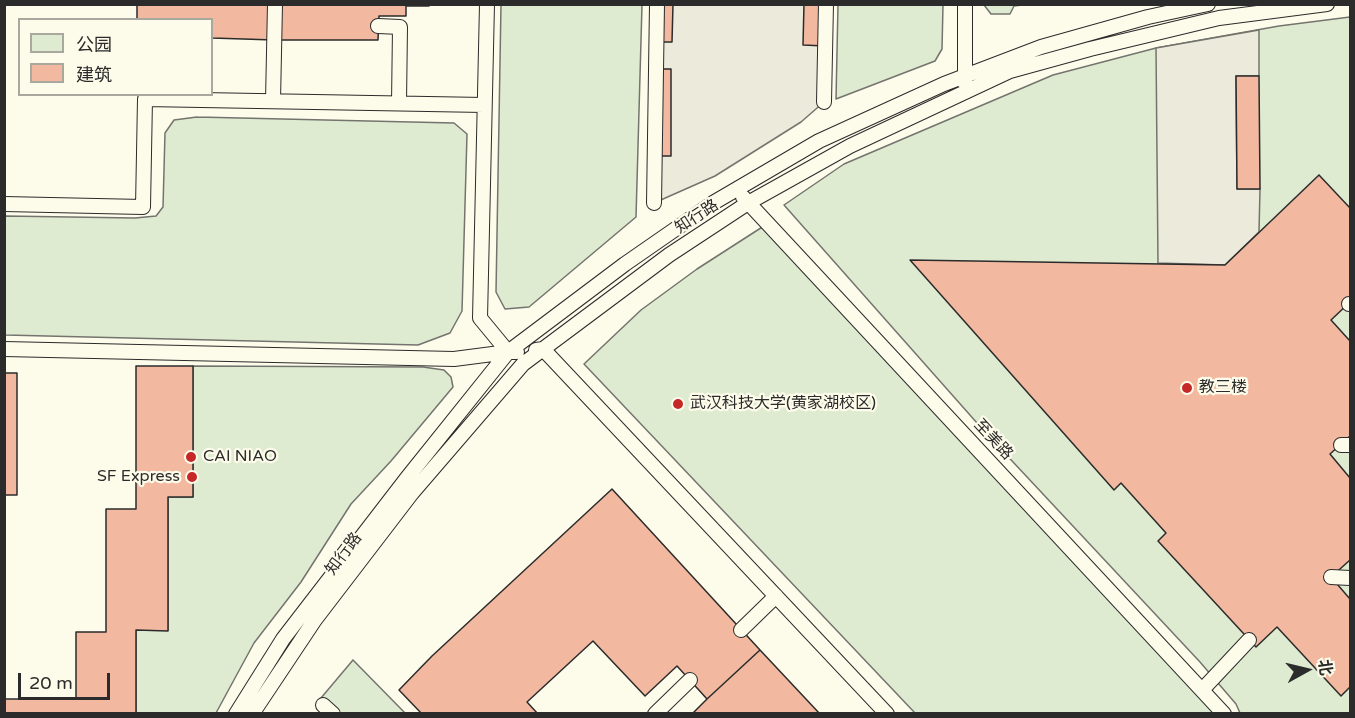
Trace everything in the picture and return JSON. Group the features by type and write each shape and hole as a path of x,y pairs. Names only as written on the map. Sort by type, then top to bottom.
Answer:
{"lane":[{"path":"273,101 274,4"},
{"path":"486,4 480,318 508,352"},
{"path":"654,203 657,4"},
{"path":"824,102 826,4"},
{"path":"965,4 965,91"},
{"name":"知行路","path":"236,714 289,632 407,478 508,352 625,264 713,203 819,141 965,76 1041,46 1208,4"},
{"name":"知行路","path":"252,714 314,621 412,493 523,364 669,255 748,203 850,146 1010,71 1219,18 1327,4"},
{"path":"378,26 400,27 399,103"},
{"path":"4,204 143,207 145,99 484,105"},
{"name":"至美路","path":"736,189 1203,688 1224,714"},
{"path":"4,349 454,359 543,350 887,714"},
{"path":"1331,577 1350,578"},
{"path":"741,630 776,596"},
{"path":"1203,688 1250,640"},
{"path":"655,714 690,680"}],"green space":[{"path":"501,5 642,5 636,217 529,307 505,309 496,292"},
{"path":"838,5 943,5 942,49 935,61 836,99"},
{"path":"984,5 1022,5 1014,6 1010,14 991,14"},
{"path":"1350,17 1350,713 1240,713 1236,704 1200,662 985,432 784,205 844,164 1053,75 1156,48 1279,26"},
{"path":"197,117 454,123 467,134 462,311 450,333 418,345 5,335 5,216 135,218 156,216 163,207 165,133 174,120"},
{"path":"767,224 1224,713 915,713 584,364 641,310 697,269"},
{"path":"193,366 423,367 444,370 451,377 453,387 391,461 351,504 301,582 254,643 216,713 136,714 136,630 168,630 168,497 193,497"},
{"path":"353,660 405,713 339,713 321,698"}],"shaded area":[{"path":"657,5 826,5 824,102 801,122 715,176 654,203"},
{"path":"1259,30 1259,76 1236,76 1237,189 1260,189 1259,232 1225,265 1158,263 1156,48"}],"building":[{"path":"137,4 274,4 274,40 213,38 213,18 137,18"},
{"path":"274,4 429,4 429,6 406,6 406,16 379,16 378,40 274,40"},
{"path":"657,4 673,4 672,42 656,42"},
{"path":"804,4 826,4 825,46 803,45"},
{"path":"656,69 671,69 671,156 655,156"},
{"path":"1236,76 1259,76 1260,189 1237,189"},
{"name":"教三楼","path":"1319,175 1350,208 1350,302 1331,320 1350,341 1350,436 1330,454 1350,478 1350,560 1331,577 1350,599 1350,687 1341,696 1277,627 1256,647 1158,541 1166,533 1121,483 1114,490 910,260 1225,265"},
{"path":"136,366 193,366 193,497 168,497 168,631 136,630 136,714 4,714 4,699 76,699 76,632 106,632 106,509 136,509"},
{"path":"4,373 17,373 17,495 4,495"},
{"path":"612,489 760,650 707,699 677,666 645,696 593,641 527,702 538,714 422,714 399,690 432,656"},
{"path":"760,650 820,714 692,714 707,699"}],"place":[{"name":"教三楼","path":"1187,388"},
{"name":"武汉科技大学(黄家湖校区)","path":"678,404"},
{"name":"CAI NIAO","path":"191,457"},
{"name":"SF Express","path":"192,477"}]}
